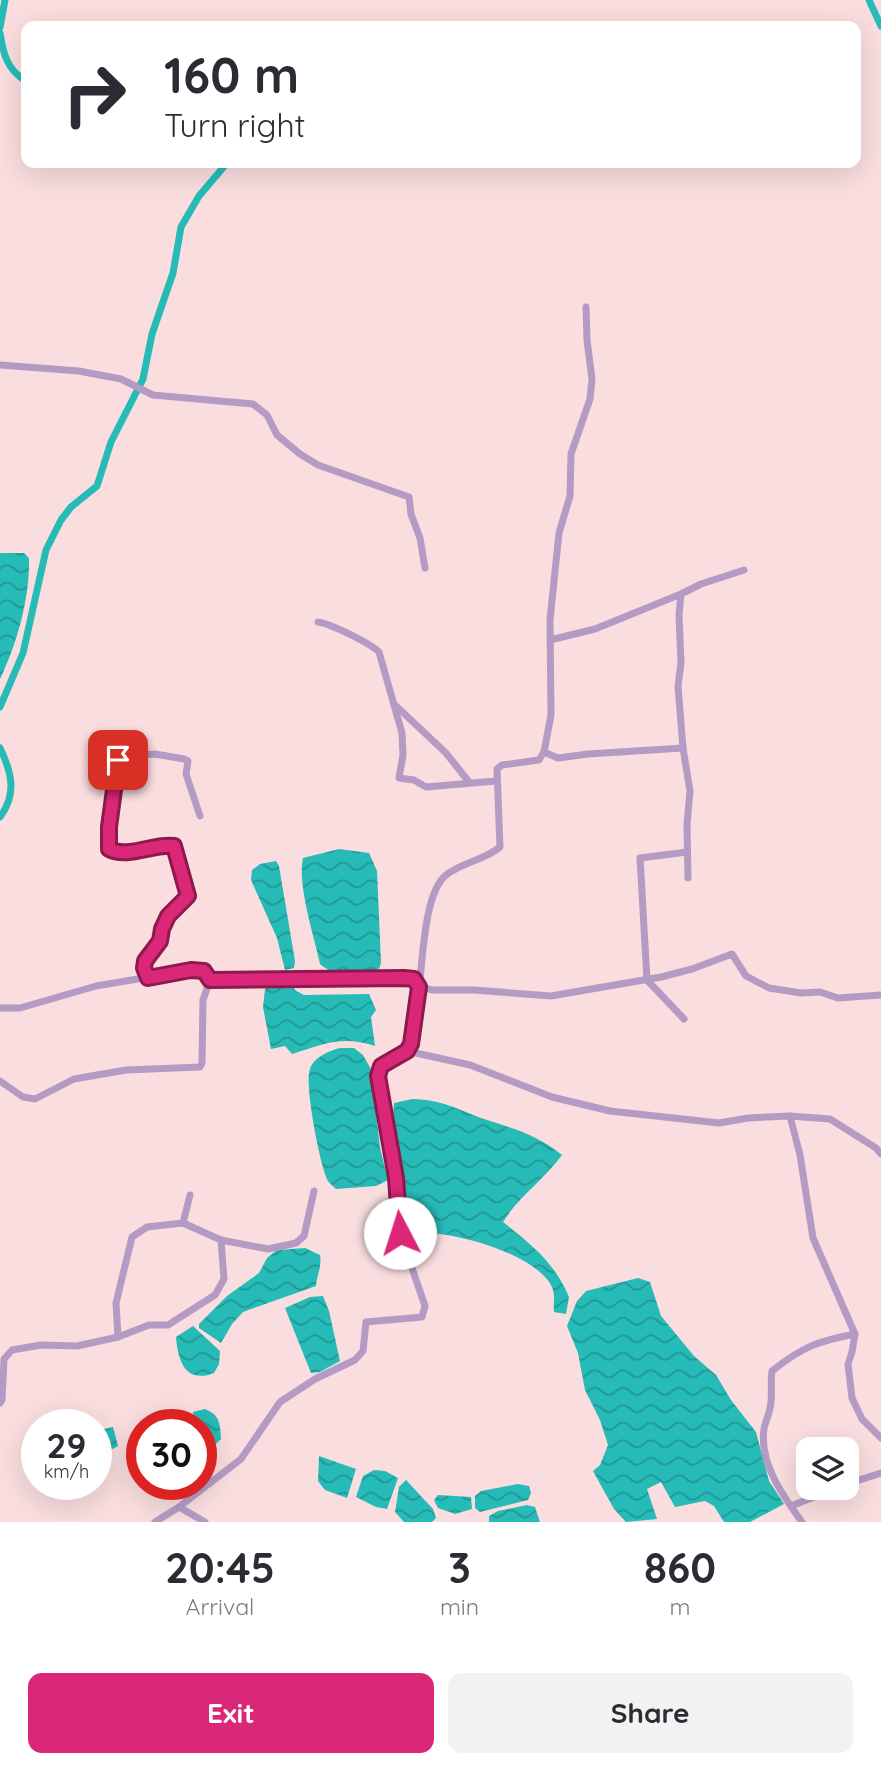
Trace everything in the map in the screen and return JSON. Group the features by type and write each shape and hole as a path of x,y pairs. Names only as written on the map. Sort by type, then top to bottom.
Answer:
{"street":[{"path":"155,1522 241,1459 280,1402 315,1379 355,1360 363,1351 366,1322 422,1317 425,1306 400,1233 396,1178 378,1076 381,1066 407,1051 411,1044 430,905 440,882 463,864 500,847 496,781 499,766 533,761 542,757 544,752 551,715 550,640 559,533 570,496 570,454 592,387 586,307"},
{"path":"0,365 79,372 121,379 153,395 253,404 267,415 277,435 300,454 318,464 409,497 425,568"},
{"path":"550,640 595,629 744,570"},
{"path":"681,594 681,663 677,686 690,792 688,878"},
{"path":"318,622 331,624 373,646 379,652 402,733 403,755 398,778 414,780 426,787 496,781"},
{"path":"394,704 446,753 469,782"},
{"path":"544,752 558,758 683,748"},
{"path":"148,978 144,968 145,961 160,941 168,916 188,896 174,846 126,852 109,849 109,827 118,760 127,756 155,754 188,761 186,774 200,816"},
{"path":"684,1018 647,980 640,858 687,852"},
{"path":"210,980 404,978 414,979 419,987 433,990 551,996 647,980 692,969 732,954 746,975 769,989 801,993 820,992 838,998 881,995"},
{"path":"0,1008 20,1008 96,986 191,970 204,971 210,980"},
{"path":"0,1081 29,1100 74,1079 126,1070 200,1067 203,1000 210,980"},
{"path":"407,1051 470,1065 552,1097 610,1111 719,1123 748,1118 790,1116 830,1119 876,1148 881,1154"},
{"path":"790,1116 800,1155 813,1238 855,1334 848,1364 852,1398 862,1419 881,1438"},
{"path":"118,1337 116,1303 132,1237 147,1227 183,1223 221,1241 268,1249 296,1242 304,1236 314,1191"},
{"path":"183,1223 190,1195"},
{"path":"0,1403 4,1359 12,1350 41,1345 77,1346 118,1337 149,1325 168,1325 215,1295 224,1279 221,1241"},
{"path":"802,1522 780,1489 765,1456 764,1429 771,1406 769,1384 772,1371 788,1358 819,1341 855,1334"},
{"path":"859,1480 881,1473"},
{"path":"791,1506 806,1500"},
{"path":"179,1507 205,1522"}],"water":[{"path":"0,553 24,553 29,558 29,573 21,620 0,679"},
{"path":"339,849 369,853 377,871 381,963 379,969 340,973 320,964 304,896 303,858"},
{"path":"276,861 295,961 294,968 285,970 277,938 251,880 252,870 260,864"},
{"path":"272,985 292,986 304,995 369,994 376,1010 371,1017 375,1046 343,1041 292,1054 285,1046 271,1049 263,1007 265,989"},
{"path":"340,1048 354,1048 363,1055 371,1069 380,1148 388,1180 376,1186 336,1189 328,1181 321,1159 311,1107 310,1069 318,1058"},
{"path":"412,1099 441,1103 515,1129 562,1155 503,1222 532,1246 557,1274 569,1297 566,1314 554,1312 553,1288 541,1273 526,1262 466,1239 411,1233 407,1227 393,1118 394,1103"},
{"path":"305,1248 320,1255 316,1286 243,1312 221,1343 199,1328 199,1324 227,1296 259,1273 267,1258 277,1250"},
{"path":"638,1278 650,1282 661,1316 694,1356 716,1375 756,1432 769,1481 784,1504 750,1522 724,1522 714,1506 705,1501 675,1507 661,1482 647,1489 657,1519 626,1522 614,1509 593,1471 600,1465 608,1445 600,1420 585,1390 578,1353 567,1326 577,1301 586,1291"},
{"path":"323,1296 340,1361 320,1372 311,1373 285,1308 310,1297"},
{"path":"193,1326 220,1351 219,1364 214,1373 204,1376 190,1373 181,1362 176,1337"},
{"path":"217,1419 220,1429 221,1439 217,1443"},
{"path":"112,1427 118,1446 112,1449"},
{"path":"319,1456 356,1469 347,1498 325,1490 318,1481"},
{"path":"374,1470 385,1471 398,1478 387,1509 376,1507 356,1497 363,1476"},
{"path":"406,1480 433,1509 436,1518 432,1522 404,1522 395,1512 399,1487"},
{"path":"518,1484 529,1486 531,1493 528,1500 480,1512 475,1508 475,1496 481,1491"},
{"path":"438,1495 471,1497 472,1509 455,1514 438,1508 434,1500"},
{"path":"527,1505 535,1507 540,1522 489,1522 489,1516 498,1511"}],"waterway":[{"path":"0,27 5,0"},
{"path":"869,0 881,26"},
{"path":"0,33 7,60 21,78"},
{"path":"0,707 23,653 46,550 61,520 71,507 97,486 111,442 143,379 152,334 173,273 181,227 199,196 223,168"},
{"path":"0,748 11,783 9,800 0,817"}],"route":[{"path":"118,760 109,827 109,849 126,852 174,846 188,896 168,916 160,941 145,961 144,968 148,978 191,970 204,971 210,980 404,978 414,979 419,987 411,1044 407,1051 381,1066 378,1076 396,1178 400,1233"}]}
